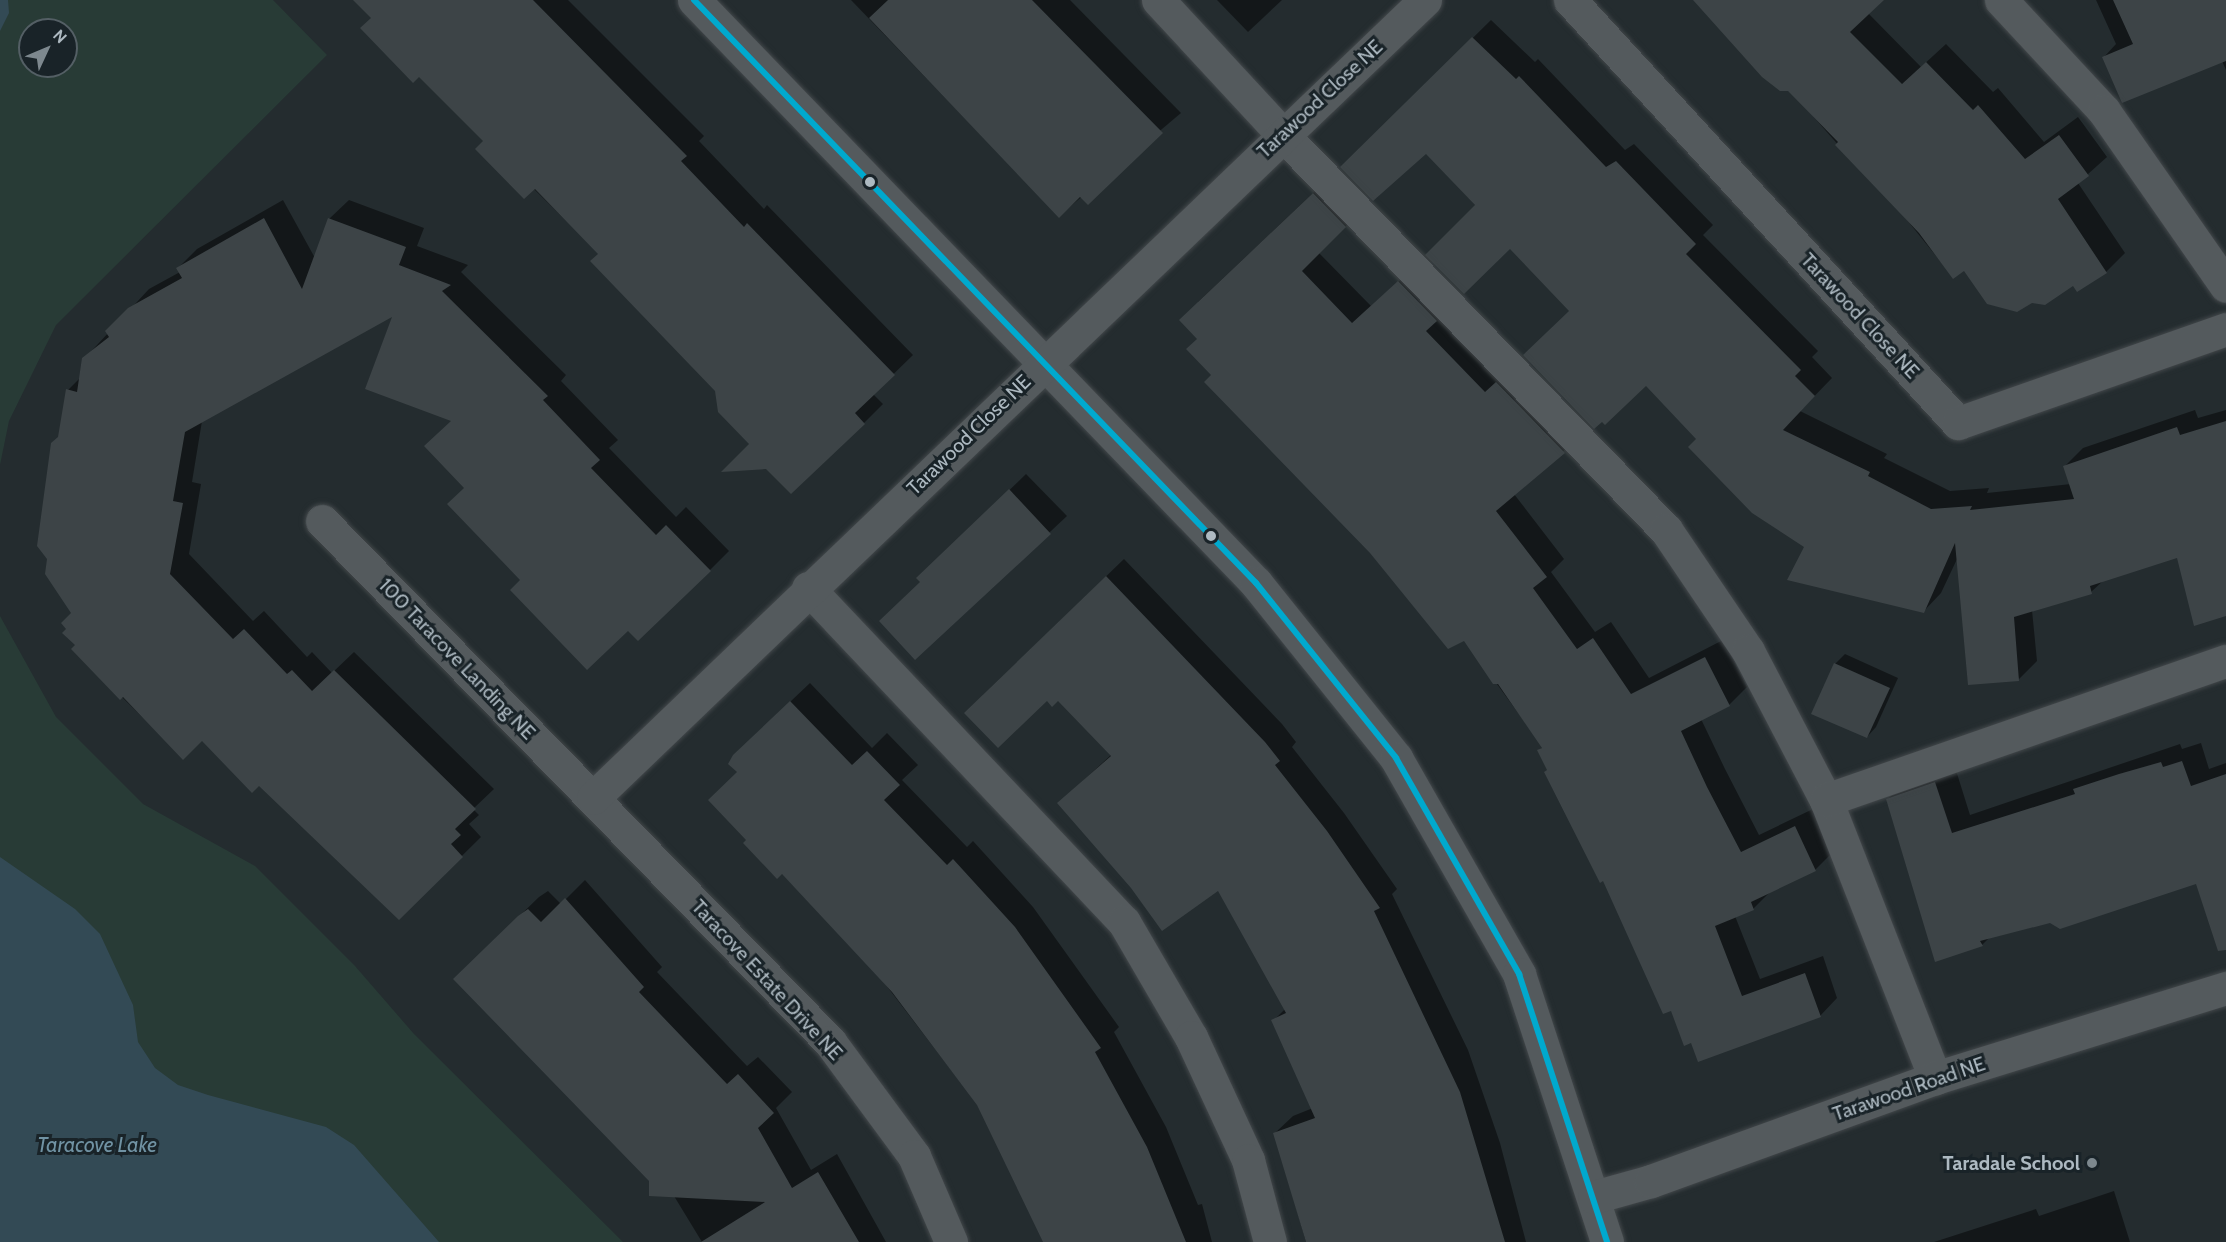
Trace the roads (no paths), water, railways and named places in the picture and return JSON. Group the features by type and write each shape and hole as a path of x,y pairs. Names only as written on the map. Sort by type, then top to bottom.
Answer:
{"street":[{"path":"694,0 1256,583 1396,758 1519,974 1608,1242"},
{"path":"1158,0 1282,134 1666,531 1748,651 1826,800 1935,1078"},
{"name":"Tarawood Close NE","path":"592,798 808,588 1425,0"},
{"name":"Tarawood Close NE","path":"1570,0 1958,423 2226,329"},
{"path":"2001,0 2104,111 2226,286"},
{"name":"100 Taracove Landing NE","path":"322,521 592,798"},
{"path":"808,588 1124,922 1191,1037 1248,1160 1270,1242"},
{"path":"1826,800 2226,661"},
{"name":"Taracove Estate Drive NE","path":"592,798 830,1042 914,1156 951,1242"},
{"name":"Tarawood Road NE","path":"1594,1197 1651,1181 1935,1078 2226,988"}],"water":[{"path":"0,0 8,0 9,13 0,31"},
{"name":"Taracove Lake","path":"0,857 75,909 100,934 133,1005 138,1042 155,1068 178,1085 326,1127 354,1145 439,1242 0,1242"}],"place":[{"name":"Taradale School","path":"2092,1163"}]}
